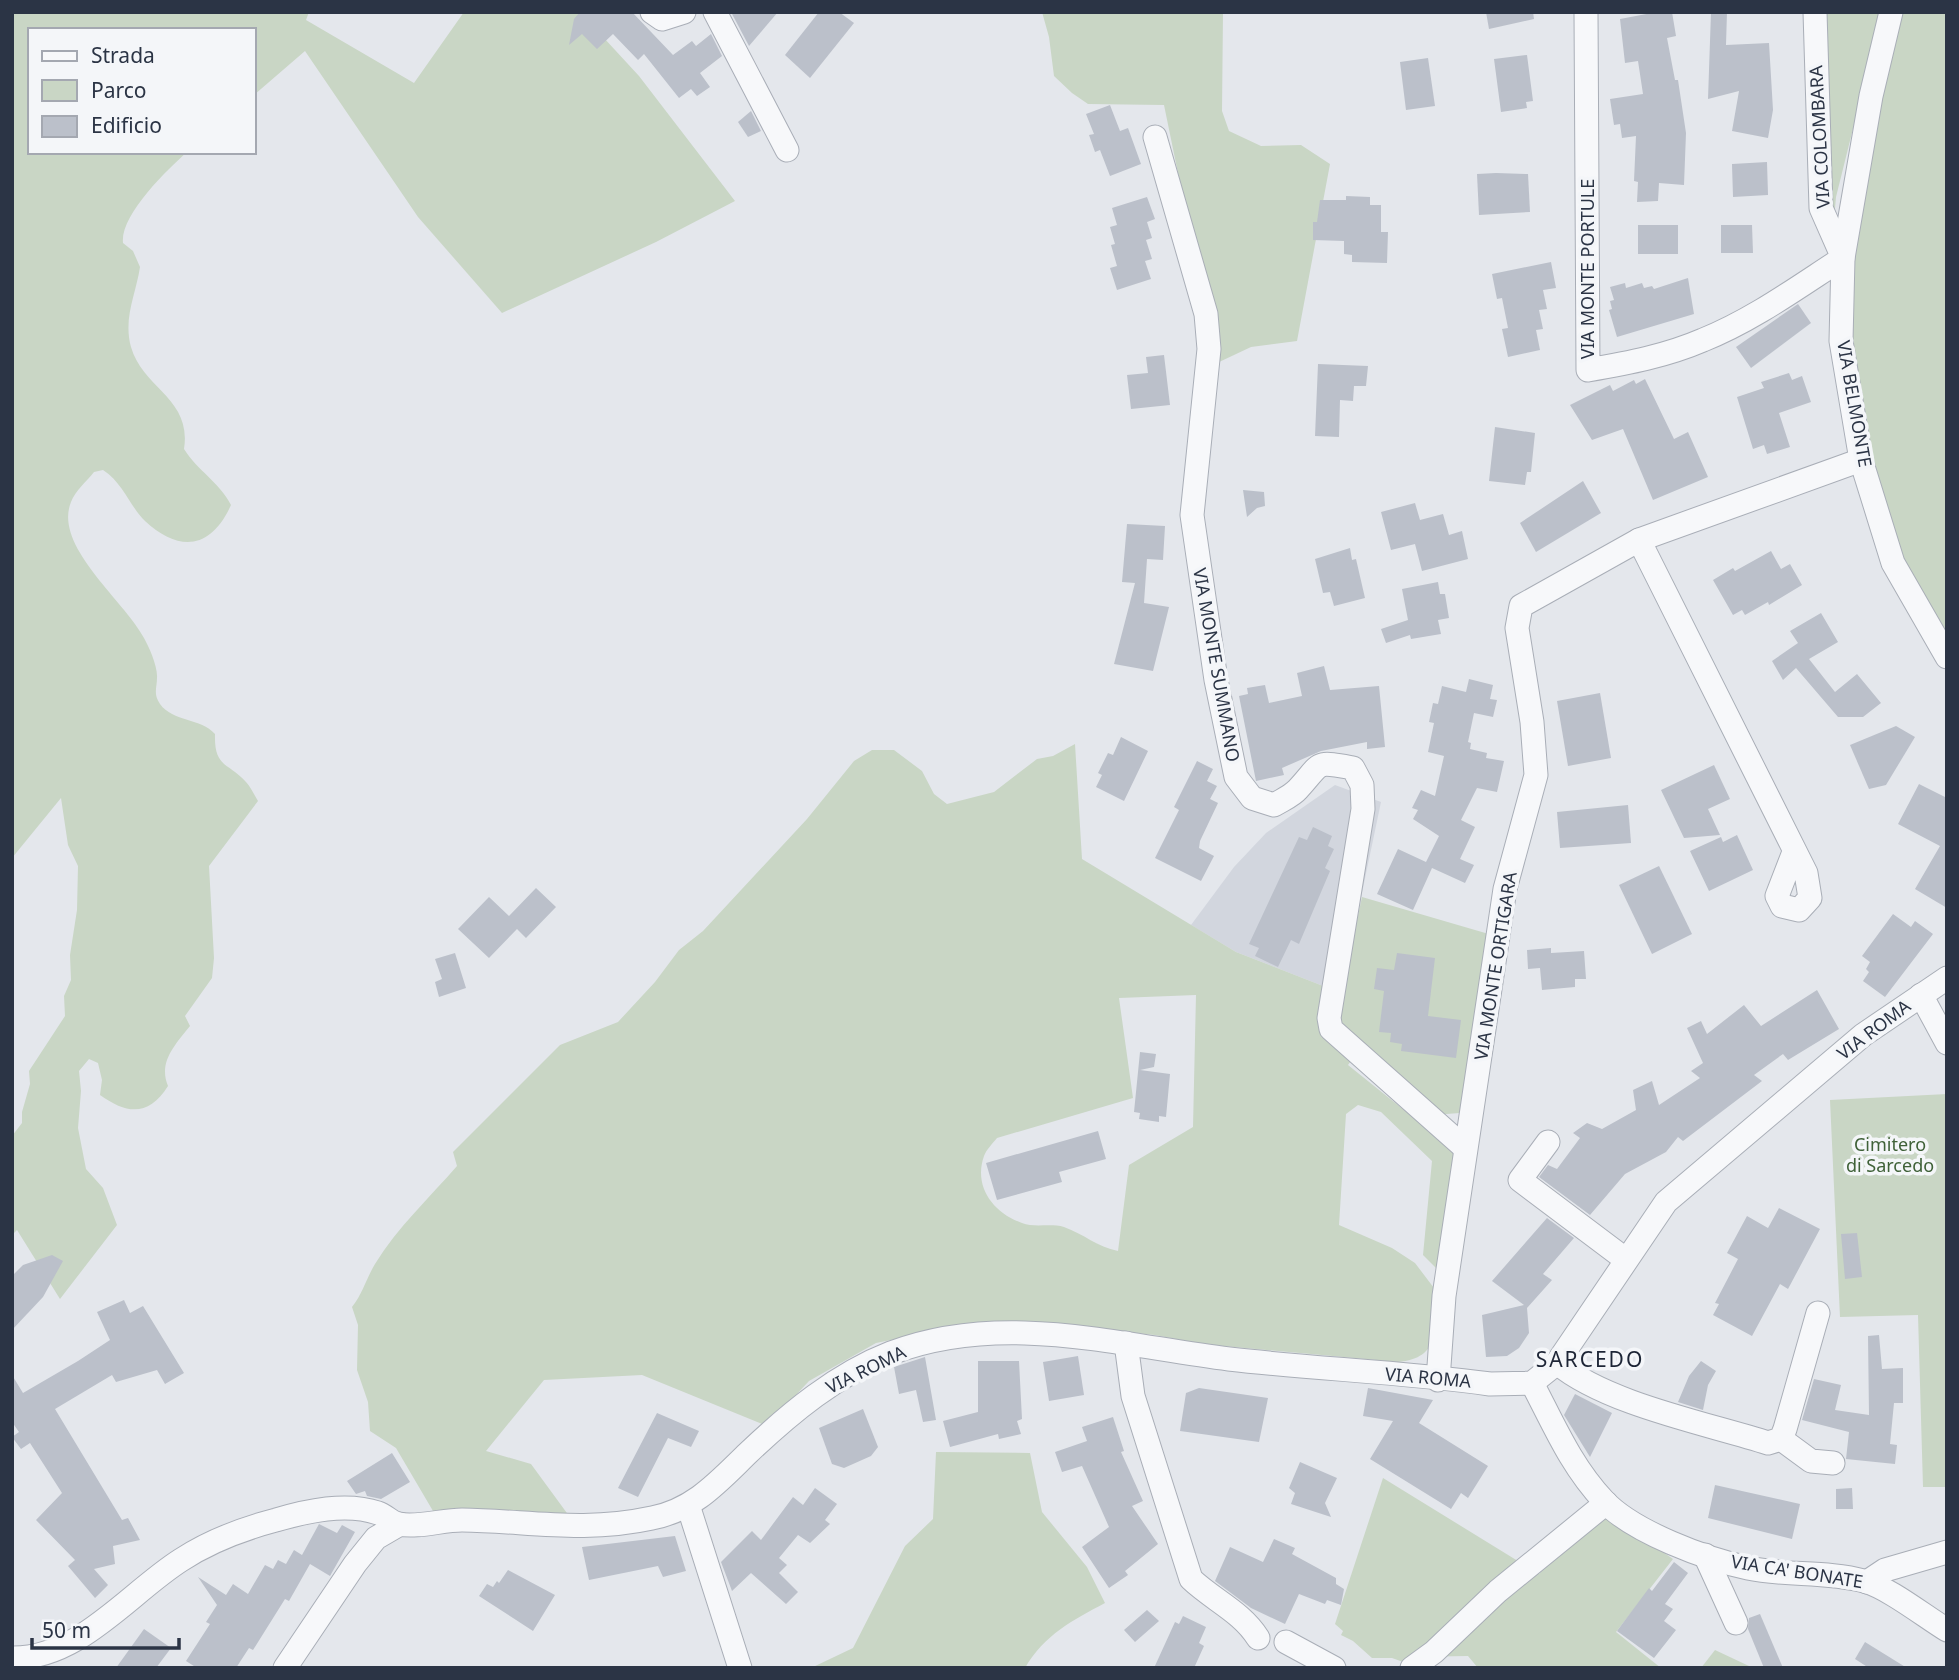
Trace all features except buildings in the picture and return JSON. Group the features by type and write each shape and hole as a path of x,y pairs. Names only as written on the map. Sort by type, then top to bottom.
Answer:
{"street":[{"path":"652,12 662,19 684,12"},
{"path":"715,12 787,150"},
{"name":"VIA MONTE PORTULE","path":"1586,12 1588,370 1646,360 1704,340 1751,316 1843,258"},
{"name":"VIA COLOMBARA","path":"1815,12 1821,208 1843,258"},
{"name":"VIA BELMONTE","path":"1891,12 1871,96 1843,258 1841,341 1861,460 1893,563 1947,657"},
{"name":"VIA MONTE SUMMANO","path":"1155,137 1206,314 1209,349 1192,515 1216,680 1236,778 1252,798 1274,805 1297,791 1313,767 1329,762 1353,768 1362,785 1363,808 1329,1018 1331,1029 1465,1148"},
{"name":"VIA MONTE ORTIGARA","path":"1438,1380 1444,1296 1505,888 1535,775 1532,722 1517,617 1521,606 1639,540 1861,460"},
{"path":"1639,540 1794,852"},
{"name":"VIA ROMA","path":"400,1524 463,1520 540,1527 613,1525 658,1517 688,1506 713,1489 748,1453 818,1393 891,1353 931,1342 1003,1332 1041,1331 1230,1359 1438,1380 1532,1383 1557,1363 1666,1202 1864,1035 1947,978"},
{"path":"1922,995 1947,1043"},
{"path":"1548,1142 1520,1180 1625,1259"},
{"path":"1781,1439 1818,1313"},
{"path":"1126,1343 1133,1396 1191,1579 1210,1598 1248,1622 1258,1638"},
{"path":"1557,1363 1574,1377 1609,1392 1768,1443 1781,1439"},
{"name":"VIA CA' BONATE","path":"1532,1383 1555,1433 1584,1478 1606,1503 1650,1532 1705,1555 1748,1568 1832,1574 1867,1582 1947,1630"},
{"path":"1781,1439 1811,1461 1833,1463"},
{"path":"1412,1668 1434,1652 1498,1591 1606,1503"},
{"path":"688,1506 740,1668"},
{"path":"12,1658 23,1658 67,1644 178,1561 222,1537 318,1510 380,1513 400,1524"},
{"path":"285,1668 355,1564 376,1538 400,1524"},
{"path":"1867,1582 1885,1570 1947,1552"},
{"path":"1705,1555 1736,1623"},
{"path":"1286,1642 1334,1668"}],"shaded area":[{"path":"1335,785 1381,802 1341,993 1236,952 1191,925 1234,867 1266,833"}],"green space":[{"path":"12,12 309,12 306,20 414,83 464,12 580,12 639,76 735,201 656,242 502,313 418,217 305,51 256,93 256,28 28,28 28,154 185,154 146,194 124,232 123,243 133,251 140,267 129,316 129,336 137,361 181,417 185,432 184,449 231,505 214,531 194,542 182,542 170,538 145,521 116,481 103,470 94,472 75,494 68,519 72,536 81,554 146,642 156,668 156,694 160,704 172,714 202,725 215,734 215,745 220,759 246,782 258,801 209,866 214,958 212,978 185,1016 190,1026 167,1061 165,1077 168,1086 153,1103 146,1107 129,1109 100,1095 102,1080 98,1063 89,1059 79,1071 81,1091 78,1128 86,1169 103,1188 117,1225 60,1299 17,1230 12,1235 12,1136 22,1123 22,1112 30,1084 29,1071 65,1016 64,996 71,980 70,955 77,910 78,866 68,845 61,798 12,858"},
{"path":"1042,12 1223,12 1222,111 1229,131 1261,146 1301,145 1330,164 1297,341 1251,347 1217,363 1164,105 1088,104 1072,93 1054,76 1049,37"},
{"path":"1825,12 1882,12 1836,197 1832,243"},
{"path":"1900,12 1947,12 1947,671 1920,634 1897,585 1859,396 1846,288 1854,199"},
{"path":"1075,744 1082,859 1236,952 1341,993 1362,897 1499,937 1473,1112 1433,1115 1360,1048 1348,1065 1445,1143 1457,1162 1439,1271 1423,1255 1432,1161 1381,1112 1358,1105 1346,1114 1339,1225 1392,1248 1415,1263 1437,1292 1435,1329 1429,1348 1412,1359 1398,1362 1202,1344 1155,1335 1047,1324 960,1326 876,1343 809,1381 767,1426 642,1375 544,1380 486,1451 531,1464 572,1520 433,1511 396,1448 370,1431 368,1402 357,1370 358,1325 352,1307 375,1264 393,1238 457,1166 453,1152 560,1045 618,1022 655,982 679,950 703,931 807,819 854,761 872,750 894,750 922,771 934,794 947,804 994,792 1037,759 1053,756","holes":["1196,995 1193,1127 1129,1165 1118,1251 1064,1227 1027,1224 1012,1219 988,1197 981,1178 984,1156 997,1138 1133,1098 1119,998"]},
{"name":"Cimitero di Sarcedo","path":"1947,1094 1947,1487 1923,1487 1918,1315 1840,1317 1830,1100"},
{"path":"936,1452 1030,1453 1042,1512 1087,1567 1105,1603 1050,1637 1025,1668 811,1668 853,1648 905,1546 933,1519"},
{"path":"1383,1478 1539,1574 1597,1507 1673,1559 1616,1632 1661,1668 1478,1668 1468,1656 1409,1657 1406,1663 1392,1658 1372,1658 1353,1641 1341,1635 1343,1631 1335,1624"},
{"path":"1715,1650 1749,1666 1753,1668 1701,1668"}],"district":[{"name":"SARCEDO","path":"1590,1360"}]}
